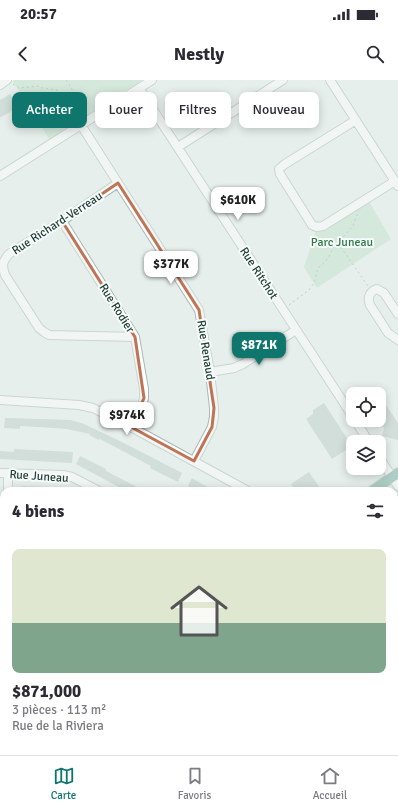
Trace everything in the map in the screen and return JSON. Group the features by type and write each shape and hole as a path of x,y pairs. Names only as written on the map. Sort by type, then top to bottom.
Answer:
{"main road":[{"path":"378,487 395,475"}],"street":[{"path":"0,85 7,80"},
{"path":"87,121 152,80"},
{"path":"330,80 356,120 396,183 322,226 317,227 312,225 280,174 279,169 356,120"},
{"path":"178,147 278,81"},
{"name":"Rue Ritchot","path":"139,88 346,406"},
{"path":"0,176 76,128"},
{"name":"Rue Renaud","path":"84,128 199,310 210,372 214,417 212,427 194,461"},
{"name":"Rue Richard-Verreau","path":"118,183 62,221 9,254 4,260 2,267 5,275 40,328 49,335 135,337"},
{"name":"Rue Rodier","path":"62,221 135,337 144,389 144,398 142,406 131,427"},
{"path":"398,314 381,290 377,289 372,292 368,298 370,305 388,333 398,340"},
{"path":"210,372 234,368 243,364 296,330"},
{"path":"1,399 79,405 93,408 241,487"},
{"path":"386,465 395,475 398,486"},
{"path":"4,473 7,487"},
{"name":"Rue Juneau","path":"4,473 63,475 72,477 91,487"}],"path":[{"path":"11,80 14,85 19,88 39,86 42,88 57,90 60,105 72,131"},
{"path":"66,80 91,119"},
{"path":"282,309 309,290 314,283 318,268 326,261 337,242 353,226 361,202"},
{"path":"337,242 372,292"}],"highlighted area":[{"path":"118,183 199,310 214,408 212,427 194,461 131,427 144,398 135,337 62,221"}],"green space":[{"path":"142,80 123,92 95,92 95,110 87,115 87,92 20,92 13,81"},
{"path":"42,128 66,128 49,139"},
{"name":"Parc Juneau","path":"367,198 391,239 317,288 304,267 317,227"}],"building":[{"path":"10,94 12,97 12,111 0,118 0,100"},
{"path":"324,403 346,437 346,450 332,459 306,419 313,414 313,410"},
{"path":"386,405 398,423 398,440 382,435 384,428 386,427"},
{"path":"5,418 71,420 84,424 182,473 178,482 150,468 151,466 100,439 99,440 89,435 90,434 67,429 39,427 20,426 20,429 4,428"},
{"path":"14,449 73,452 72,463 0,459 0,451 14,452"},
{"path":"80,456 137,487 119,487 76,464"},
{"path":"309,472 319,487 293,487 291,484"},
{"path":"192,478 208,487 190,487 188,486"},
{"path":"22,486 46,487 22,487"}]}
